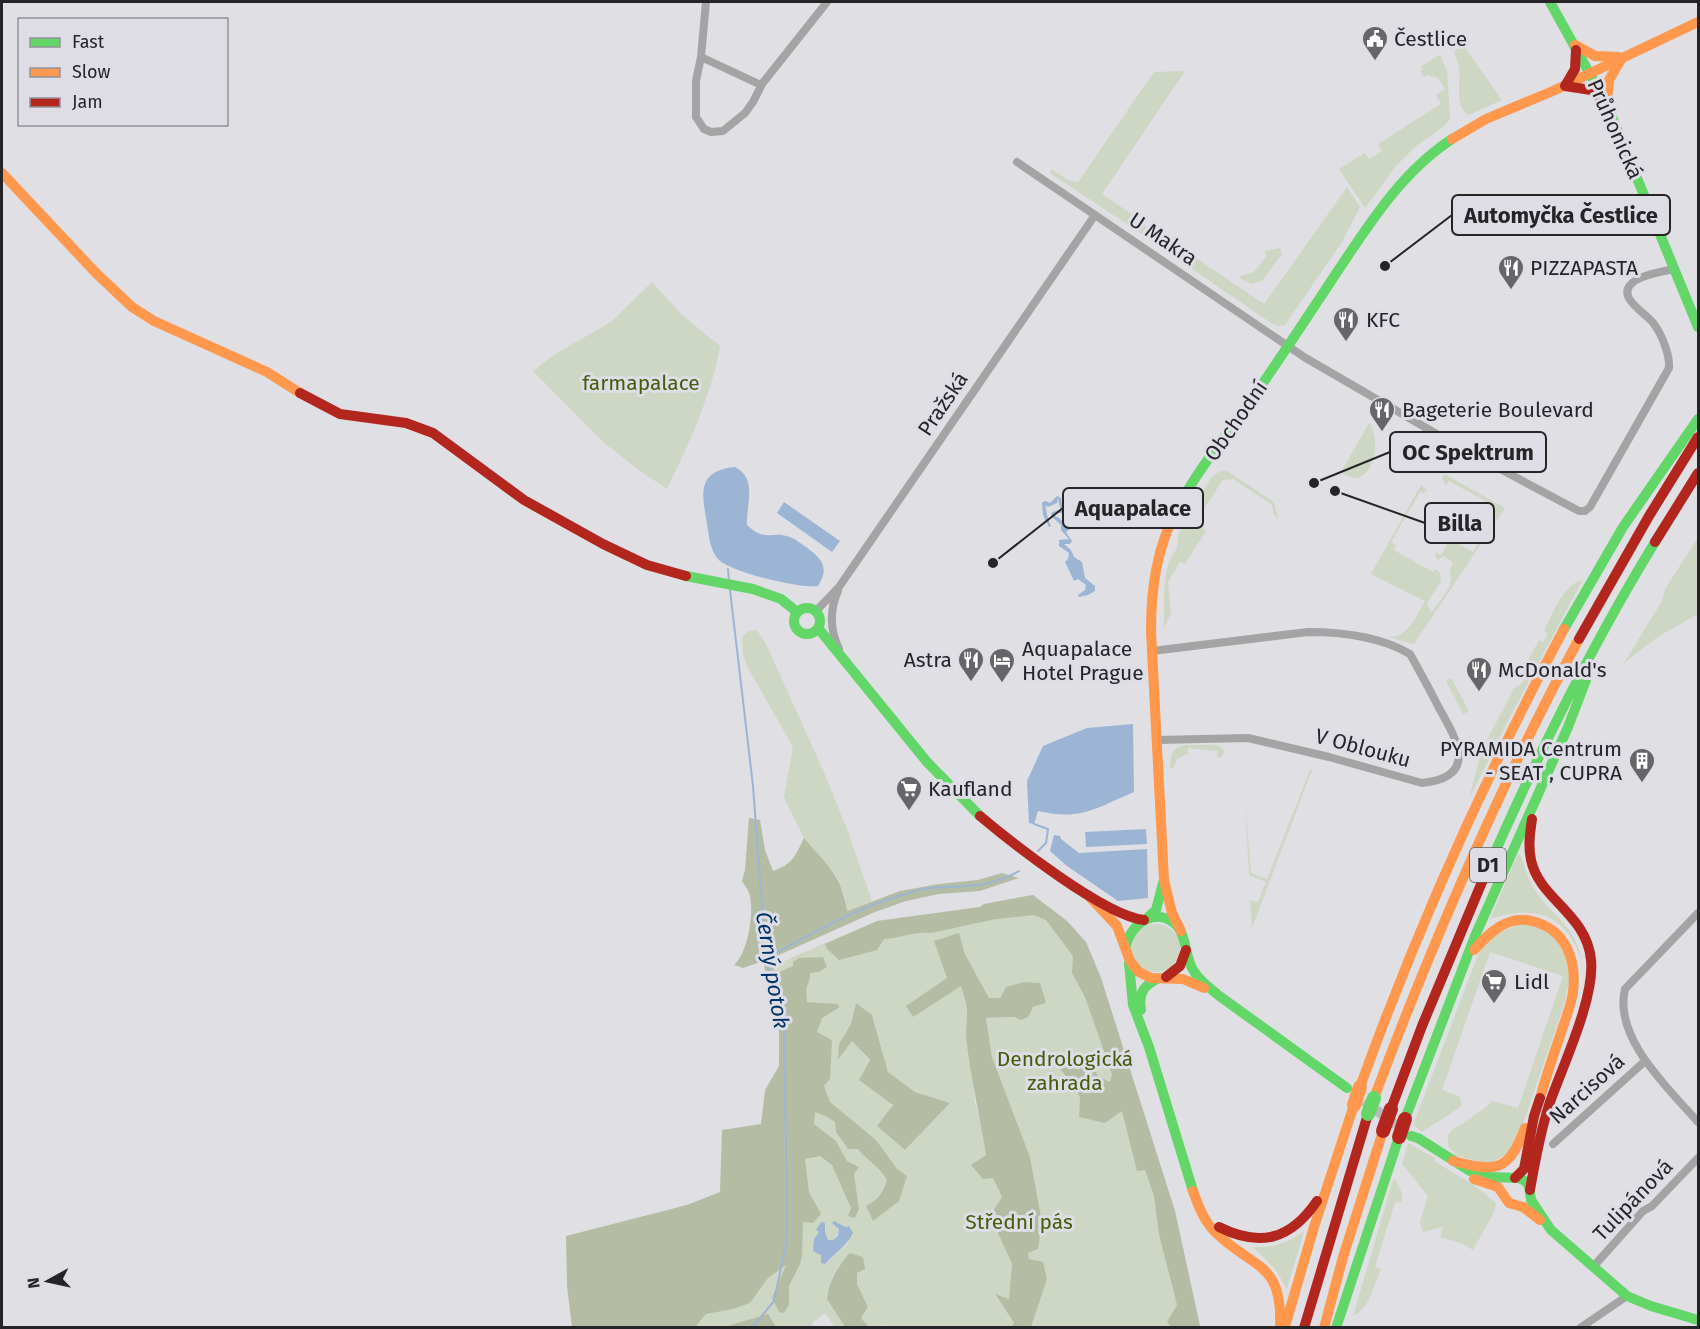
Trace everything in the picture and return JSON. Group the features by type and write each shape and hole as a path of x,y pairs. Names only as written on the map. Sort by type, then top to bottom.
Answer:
{"main road":[{"name":"Průhonická","path":"1550,2 1607,105 1672,269 1698,327"},
{"name":"Obchodní","path":"1181,931 1172,913 1164,880 1151,603 1157,560 1173,518 1205,466 1374,217 1408,174 1431,154 1460,134 1698,22"},
{"path":"1575,45 1595,56 1623,57 1609,80 1607,105"},
{"path":"1575,45 1576,65 1565,86 1591,90 1607,105"},
{"path":"2,172 96,273 132,307 154,321 267,372 330,410 355,417 406,423 433,433 524,500 584,534 647,565 777,597 797,612"},
{"path":"1285,1328 1354,1105 1354,1088 1443,877 1511,731 1595,575 1635,508 1698,419"},
{"name":"D1","path":"1304,1328 1368,1114 1405,1014 1470,857 1542,706 1613,576 1698,437"},
{"name":"D1","path":"1324,1328 1391,1108 1420,1030 1487,866 1558,716 1605,630 1698,473"},
{"path":"808,607 816,611 821,621 818,628 811,634 798,631 794,622 797,612 808,607"},
{"path":"818,628 843,656 915,748 966,803 1003,836 1088,895 1130,919 1167,920 1181,931 1192,969 1218,995"},
{"path":"1336,1328 1405,1119 1458,978 1568,727 1605,630"},
{"path":"1516,1205 1526,1201 1530,1192 1542,1127 1586,1000 1592,969 1591,954 1584,935 1541,883 1530,860 1529,831 1540,792"},
{"name":"Obchodní","path":"1145,920 1156,910 1164,880"},
{"path":"1088,895 1116,925 1126,947 1132,999 1198,1203 1212,1229 1258,1263 1272,1280 1281,1303 1280,1328"},
{"path":"1126,947 1130,932 1145,920"},
{"path":"1453,1161 1485,1168 1499,1166 1510,1159 1518,1148 1571,1003 1576,980 1572,955 1559,933 1545,924 1529,920 1513,920 1497,926 1478,943 1458,978"},
{"path":"1149,1047 1139,998 1144,987 1170,975 1181,965 1186,948"},
{"path":"1129,963 1142,975 1186,979 1218,995 1354,1088"},
{"path":"1503,1195 1504,1186 1524,1169 1533,1122 1547,1070"},
{"path":"1550,1229 1535,1208 1525,1181 1476,1173 1411,1136 1417,1143 1454,1168 1498,1187 1507,1201 1527,1209 1627,1296 1698,1320"},
{"path":"1198,1203 1214,1224 1233,1234 1254,1239 1277,1236 1298,1226 1310,1213 1336,1159"}],"street":[{"path":"706,2 701,57 696,81 696,117 704,129 711,132 723,131 745,113 761,85 827,2"},
{"path":"701,57 761,85"},
{"name":"U Makra","path":"1017,162 1288,346 1459,447 1575,509 1585,511 1596,498 1669,368 1669,360 1657,328 1650,319 1632,305 1628,296 1629,290 1637,280 1672,269"},
{"name":"Pražská","path":"816,611 839,587 1095,215"},
{"path":"839,587 833,605 832,623 835,640 843,656"},
{"name":"V Oblouku","path":"1152,651 1308,632 1330,632 1397,646 1410,654 1456,738 1459,755 1456,766 1449,775 1437,781 1422,783 1329,756 1248,738 1157,740"},
{"name":"Narcisová","path":"1698,913 1626,989 1622,1000 1629,1028 1644,1062 1698,1122"},
{"name":"Narcisová","path":"1553,1144 1644,1062"},
{"name":"Tulipánová","path":"1593,1267 1643,1211 1652,1206 1698,1158"},
{"path":"1580,1328 1627,1296"}],"green space":[{"path":"1463,45 1502,100 1469,115 1461,106 1459,68 1454,52"},
{"path":"1440,55 1447,70 1450,119 1416,146 1395,167 1365,208 1339,169 1365,153 1369,159 1382,151 1378,144 1441,104 1436,95 1445,89 1438,78 1427,75 1424,77 1420,71 1423,68 1420,67"},
{"path":"1185,71 1102,194 1143,222 1146,227 1142,234 1050,173 1051,169 1070,181 1078,182 1154,72"},
{"path":"1347,187 1360,207 1342,242 1285,325 1278,326 1271,323 1182,262 1185,256 1193,256 1264,304"},
{"path":"1163,235 1175,244 1176,250 1171,255 1151,242 1152,236"},
{"path":"1280,248 1282,254 1262,281 1251,284 1240,278 1240,276 1254,272 1266,257 1265,251"},
{"name":"farmapalace","path":"652,282 682,315 720,346 705,402 667,489 603,442 533,371 555,354 611,322"},
{"path":"1369,423 1375,442 1372,464 1360,477 1351,478 1341,472"},
{"path":"1221,471 1227,471 1274,502 1278,518 1274,515 1272,505 1233,479 1223,480 1199,516 1201,527 1206,531 1185,564 1180,562 1168,582 1171,613 1164,628 1166,573 1177,547 1178,535 1212,476"},
{"path":"1444,474 1505,508 1414,644 1388,637 1401,634 1406,630 1425,601 1371,574 1421,485 1427,490 1424,493 1420,492 1391,542 1396,545 1394,550 1433,572 1435,569 1440,573 1441,581 1427,603 1431,613 1451,582 1450,569 1453,562 1443,556 1439,560 1435,556 1436,552 1441,555 1450,539 1446,534 1453,534 1452,540 1473,552 1480,538 1484,538 1496,515 1494,513 1496,507 1449,481 1446,485 1442,479"},
{"path":"1698,538 1698,614 1659,636 1624,663 1662,601 1665,589"},
{"path":"1581,580 1469,799 1481,752 1514,688 1522,683 1526,676 1529,659 1539,640 1543,642 1548,634 1544,631 1558,602 1568,589"},
{"path":"757,630 766,644 823,770 847,829 872,901 846,911 845,896 836,875 804,838 784,797 793,747 747,666 743,654 742,638 748,631"},
{"path":"1451,678 1469,711 1463,714 1446,681"},
{"path":"1185,745 1218,745 1225,751 1221,758 1217,757 1217,751 1188,748 1188,754 1177,759 1173,768 1170,769 1172,753"},
{"path":"1310,770 1312,770 1252,928 1250,900 1258,902 1266,882 1249,875 1245,801 1251,873 1267,879"},
{"path":"749,818 760,820 765,850 773,871 793,859 804,838 837,879 847,911 900,891 978,880 1002,873 1019,878 980,891 939,894 906,901 875,912 770,959 775,974 793,966 793,962 799,958 823,957 827,967 819,972 810,973 806,989 807,1002 837,1004 840,1007 822,1018 817,1032 832,1040 830,1079 824,1086 830,1102 876,1140 897,1169 907,1176 899,1201 873,1221 866,1206 880,1196 887,1180 858,1149 848,1149 836,1132 835,1122 815,1112 814,1124 836,1141 847,1161 859,1167 854,1174 859,1209 855,1218 848,1216 851,1208 832,1165 820,1156 805,1159 809,1192 821,1214 813,1223 803,1222 802,1256 789,1286 789,1305 784,1313 779,1312 772,1298 786,1265 768,1278 750,1303 706,1314 697,1327 572,1327 567,1286 566,1236 687,1205 720,1192 722,1130 761,1124 765,1090 779,1066 779,1032 763,961 743,968 734,965 743,951 751,921 751,901 742,881"},
{"path":"1518,854 1521,856 1533,887 1574,938 1582,961 1567,932 1547,917 1535,913 1521,913 1490,919"},
{"name":"Dendrologická zahrada","path":"1033,895 1067,921 1086,942 1101,978 1175,1211 1200,1326 1031,1327 1034,1315 1028,1253 1042,1222 1030,1157 992,1057 986,1018 1014,1017 1039,1005 989,998 965,954 958,933 947,978 913,1017 961,985 967,1011 966,1034 975,1103 981,1121 986,1155 1002,1197 993,1212 997,1231 1012,1264 1010,1299 995,1295 1014,1323 1011,1328 891,1328 889,1325 869,1327 861,1318 868,1307 857,1284 857,1273 840,1264 832,1278 827,1299 845,1327 835,1327 825,1313 813,1322 811,1327 663,1328 793,1156 772,966 877,921 980,907 984,904","holes":["856,1003 872,1015 888,1072 915,1092 950,1103 905,1150 886,1092 873,1066 852,1040 839,1059 839,1044 851,1024","840,1223 846,1227 848,1244 825,1264 822,1263 814,1239 826,1226 828,1241 833,1240 838,1236"]},
{"path":"1033,895 1067,921 1086,942 1101,978 1175,1211 1200,1326 1171,1327 1167,1322 1177,1305 1159,1234 1154,1196 1145,1170 1137,1171 1122,1111 1105,1123 1079,1117 1080,1097 1071,1082 1060,1069 1040,1053 1052,1053 1053,1058 1077,1067 1088,1056 1098,1076 1110,1082 1112,1074 1085,997 1072,973 1073,956 1046,920 1034,915 996,919 931,933 884,939 877,950 839,960 825,944 877,921 980,907 984,904"},
{"path":"1151,924 1161,924 1173,931 1180,943 1180,953 1173,965 1161,972 1151,972 1136,961 1132,953 1132,943 1143,928"},
{"path":"1518,924 1540,926 1561,941 1571,974 1562,1011 1519,1135 1511,1152 1488,1164 1454,1155 1455,1153 1448,1146 1448,1135 1454,1128 1472,1118 1492,1101 1518,1108 1563,976 1490,952 1442,1090 1460,1097 1462,1106 1422,1132 1413,1125 1480,950 1495,935"},
{"name":"Střední pás","path":"959,933 965,954 989,998 1000,998 1006,987 1024,982 1040,983 1046,1003 1033,1007 1028,1017 1021,1020 1014,1017 986,1018 992,1057 1030,1157 1042,1222 1038,1249 1028,1253 1029,1259 1043,1262 1047,1279 1031,1327 1011,1327 1014,1323 995,1294 1009,1299 1012,1264 997,1231 993,1211 1002,1197 993,1178 983,1179 971,1165 986,1155 968,1051 967,1010 961,986 913,1017 906,1006 947,978 934,941"},
{"path":"856,1003 872,1015 888,1072 915,1092 950,1103 905,1150 877,1126 893,1105 859,1080 870,1060 852,1041 838,1060 839,1044 851,1024"},
{"path":"1408,1143 1435,1158 1434,1161 1474,1185 1496,1203 1493,1214 1473,1250 1463,1244 1440,1237 1443,1227 1423,1232 1420,1222 1428,1196 1402,1164"},
{"path":"1395,1179 1402,1193 1402,1203 1395,1202 1375,1267 1381,1270 1370,1296 1364,1308 1353,1316 1393,1180"},
{"path":"1304,1231 1287,1289 1275,1269 1253,1247 1280,1244"},
{"path":"850,1253 863,1257 865,1269 857,1273 857,1284 868,1307 861,1318 869,1327 845,1327 827,1299 834,1274"},
{"path":"768,1314 776,1327 724,1327"}],"water":[{"path":"735,467 742,472 749,485 747,525 764,535 783,535 792,538 812,551 824,568 818,586 797,585 750,574 725,564 715,555 710,543 705,513 704,486 713,473"},
{"path":"1057,496 1061,498 1062,505 1066,509 1064,513 1053,515 1064,523 1069,522 1070,529 1066,532 1072,541 1070,544 1064,544 1071,550 1074,557 1082,562 1085,578 1095,586 1095,591 1088,595 1079,597 1078,595 1085,590 1086,585 1078,579 1074,581 1065,562 1069,553 1059,546 1059,540 1069,539 1061,530 1061,525 1051,516 1052,512 1063,509 1060,508 1058,498 1057,503 1048,507 1045,505 1051,526 1049,527 1043,515 1042,502 1050,503"},
{"path":"784,502 840,541 832,552 777,513"},
{"path":"1133,724 1134,792 1098,808 1077,814 1053,814 1038,811 1034,824 1029,823 1027,781 1043,746 1087,728"},
{"path":"1146,829 1147,844 1086,847 1085,832"},
{"path":"1054,835 1060,836 1079,853 1147,849 1148,898 1118,901 1067,866 1050,851"},
{"path":"834,1221 846,1227 849,1226 853,1233 844,1246 825,1264 821,1263 821,1255 813,1251 814,1239 819,1232 816,1230 821,1222 825,1223 828,1240 833,1240 838,1236 839,1229 832,1223"}],"waterway":[{"name":"Černý potok","path":"728,569 729,581"},
{"name":"Černý potok","path":"730,590 753,786 766,958 784,1031 786,1244 774,1301 752,1328"},
{"path":"1034,824 1048,829 1046,843 1038,851"},
{"path":"766,958 831,924 882,901 926,889 997,881 1019,871"}],"tunnel":[{"path":"1352,1092 1407,1133"}],"traffic: fast":[{"path":"1550,2 1607,105 1698,327"},
{"path":"1178,507 1197,475 1263,383 1376,215 1418,166 1452,139"},
{"path":"1564,629 1623,527 1698,419"},
{"path":"1482,882 1562,709 1607,624 1655,542"},
{"path":"686,576 753,589 781,599 797,612"},
{"path":"807,608 817,611 820,621 817,631 807,634 797,631 794,621 797,611 807,608"},
{"path":"818,628 927,762 980,816"},
{"path":"1405,1119 1475,936 1568,727 1586,680"},
{"path":"1146,919 1156,910 1163,883"},
{"path":"1126,947 1133,930 1146,919 1162,917 1170,921 1181,932 1194,972 1204,983 1347,1088"},
{"path":"1129,963 1133,1005 1149,1047 1193,1191"},
{"path":"1141,1010 1140,999 1143,990 1159,978"},
{"path":"1368,1114 1374,1098"},
{"path":"1411,1136 1418,1138 1470,1171 1491,1177 1519,1178 1525,1181 1529,1186 1531,1200 1551,1230 1627,1296 1698,1320"},
{"path":"1336,1328 1399,1137"}],"traffic: slow":[{"path":"1452,139 1486,119 1553,91 1698,22"},
{"path":"1575,45 1595,56 1619,57"},
{"path":"1607,101 1609,80 1622,58"},
{"path":"2,173 96,273 132,307 154,321 267,372 300,393"},
{"path":"1178,507 1160,552 1152,598 1151,631 1164,880 1172,913 1181,931"},
{"path":"1360,1087 1405,970 1454,854 1507,741 1564,629"},
{"path":"1374,1098 1469,865 1522,751 1579,639"},
{"path":"1088,895 1117,926 1130,961 1139,972 1151,978 1183,979 1204,988"},
{"path":"1474,950 1499,927 1523,920 1544,925 1553,931 1567,948 1573,969 1572,998 1540,1098"},
{"path":"1354,1105 1360,1087"},
{"path":"1286,1323 1314,1227 1354,1105"},
{"path":"1453,1161 1480,1167 1499,1166 1513,1154 1525,1128"},
{"path":"1324,1328 1343,1257 1383,1131"},
{"path":"1474,1179 1498,1187 1509,1203 1523,1207 1540,1220"},
{"path":"1193,1191 1211,1228 1271,1278 1277,1290 1280,1306 1280,1328"}],"traffic: jam":[{"path":"1565,86 1575,69 1576,50"},
{"path":"1565,86 1591,90 1600,98"},
{"path":"300,393 340,414 406,423 433,433 524,500 603,544 647,565 686,576"},
{"path":"1579,639 1649,516 1698,437"},
{"path":"1655,542 1698,473"},
{"path":"980,816 1059,877 1106,906 1144,920"},
{"path":"1530,1190 1546,1116 1583,1013 1591,976 1588,944 1581,930 1543,886 1536,874 1530,850 1532,819"},
{"path":"1391,1109 1422,1026 1482,882"},
{"path":"1166,977 1180,966 1186,950"},
{"path":"1515,1178 1524,1169 1534,1116 1540,1098"},
{"path":"1383,1131 1391,1109"},
{"path":"1304,1328 1368,1114"},
{"path":"1399,1137 1405,1119"},
{"path":"1219,1227 1248,1237 1274,1236 1297,1224 1317,1201"}],"place":[{"name":"Čestlice","path":"1375,62"},
{"name":"Automyčka Čestlice","path":"1385,266"},
{"name":"PIZZAPASTA","path":"1511,291"},
{"name":"KFC","path":"1346,343"},
{"name":"Bageterie Boulevard","path":"1382,433"},
{"name":"OC Spektrum","path":"1314,483"},
{"name":"Billa","path":"1335,491"},
{"name":"Aquapalace","path":"993,563"},
{"name":"Astra","path":"971,683"},
{"name":"Aquapalace Hotel Prague","path":"1002,684"},
{"name":"McDonald's","path":"1479,693"},
{"name":"PYRAMIDA Centrum - SEAT , CUPRA","path":"1642,784"},
{"name":"Kaufland","path":"909,812"},
{"name":"Lidl","path":"1494,1005"}]}
